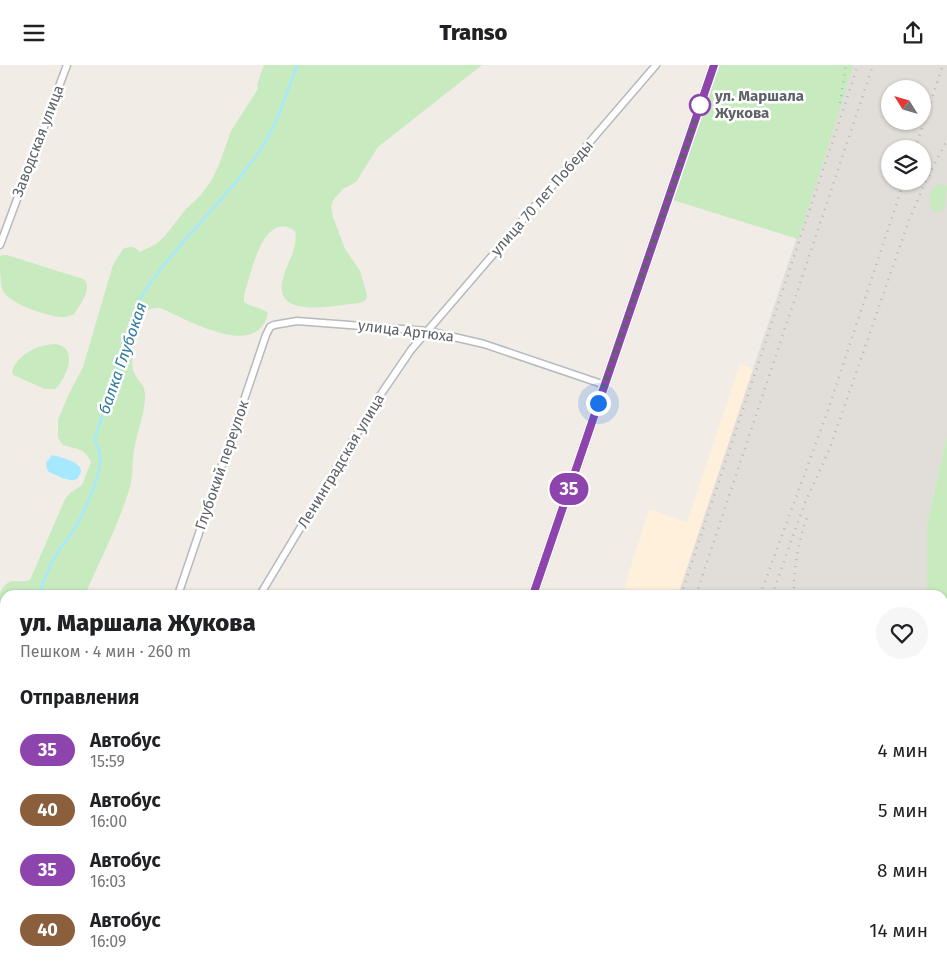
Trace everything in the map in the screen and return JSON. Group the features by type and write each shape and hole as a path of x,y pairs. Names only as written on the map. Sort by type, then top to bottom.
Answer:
{"main road":[{"path":"535,590 714,65"}],"street":[{"name":"Заводская улица","path":"0,245 67,65"},
{"name":"улица 70 лет Победы","path":"428,331 656,65"},
{"name":"улица Артюха","path":"266,335 268,330 274,325 297,321 428,331 484,344 605,385"},
{"name":"Ленинградская улица","path":"263,590 378,397 411,350 428,331"},
{"name":"Глубокий переулок","path":"180,590 266,335"}],"shaded area":[{"path":"854,65 947,65 947,436 927,524 927,590 680,590"},
{"path":"740,364 754,369 680,590 624,590 649,509 687,522"}],"green space":[{"path":"264,65 482,65 378,147 356,182 343,189 334,199 331,206 333,217 345,249 360,271 367,295 366,300 360,303 334,306 305,307 293,304 285,298 282,288 296,236 295,231 284,227 275,229 267,236 260,247 250,273 244,302 268,313 261,327 250,334 236,336 219,333 160,308 150,309 145,312 139,323 133,349 132,365 134,374 144,388 145,397 134,451 131,484 114,530 87,590 2,590 9,582 30,580 65,499 82,485 91,462 82,451 63,445 58,438 58,420 83,367 113,265 123,249 132,247 140,252 156,244 164,237 186,209 200,196 211,181 231,131 258,89 257,85"},
{"path":"719,65 854,65 798,239 673,200"},
{"path":"944,184 947,187 944,209 939,212 933,211 930,194 935,187"},
{"path":"2,255 83,279 86,282 87,291 74,314 63,317 49,315 13,301 3,291 1,283 0,257"},
{"path":"55,344 62,346 67,351 69,357 67,371 55,389 45,389 13,375 12,371 15,365 23,355 42,346"},
{"path":"947,436 947,590 927,590 927,524"}],"water":[{"path":"52,455 77,464 81,471 78,478 69,480 49,472 46,463"}],"waterway":[{"name":"балка Глубокая","path":"41,590 57,553 70,537 95,484 100,464 100,456 95,438 140,299 167,261 244,172 265,143 276,121 297,65"}],"railway":[{"path":"840,103 846,65"},
{"path":"683,590 858,65"},
{"path":"698,590 873,65"},
{"path":"918,140 943,65"},
{"path":"774,590 804,505 830,448 909,220 947,140"},
{"path":"762,590 826,416 901,190"},
{"path":"794,590 797,554 808,514"}],"bus line":[{"name":"35","path":"535,590 714,65"}],"place":[{"name":"ул. Маршала Жукова","path":"700,105"}],"route":[{"path":"598,403 701,103 700,105"}]}
